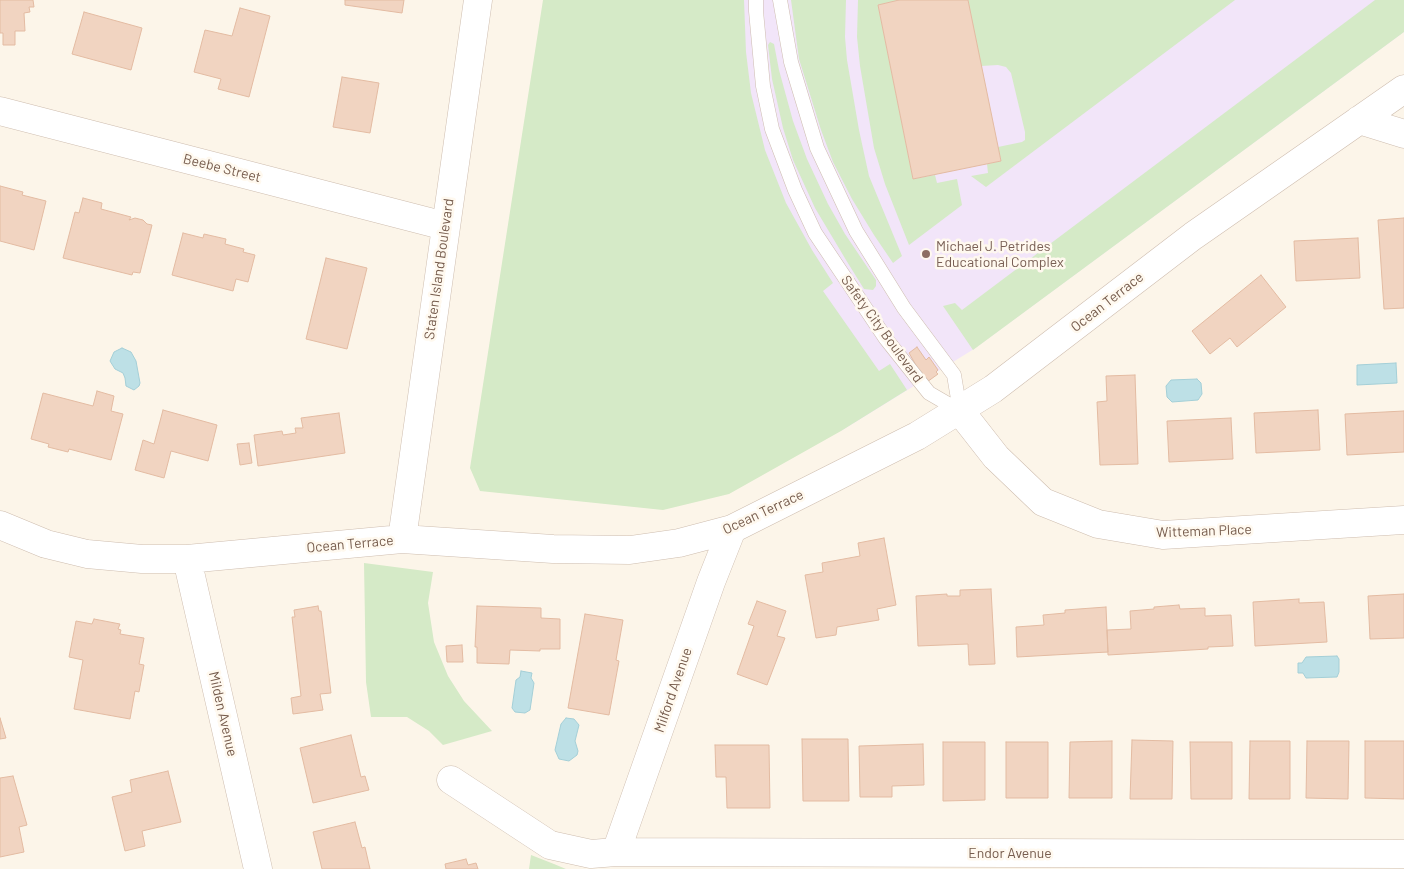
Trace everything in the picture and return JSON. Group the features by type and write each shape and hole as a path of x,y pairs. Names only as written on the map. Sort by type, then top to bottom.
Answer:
{"street":[{"name":"Staten Island Boulevard","path":"402,539 478,0"},
{"name":"Ocean Terrace","path":"0,525 46,544 87,554 142,559 187,559 402,539 553,549 630,550 679,543 732,529 917,436 960,411 993,389 1193,236 1404,89"},
{"name":"Beebe Street","path":"0,112 445,226"},
{"path":"1359,120 1404,134"},
{"name":"Witteman Place","path":"960,411 996,457 1043,502 1098,524 1163,535 1404,520"},
{"name":"Milford Avenue","path":"616,852 732,529"},
{"name":"Milden Avenue","path":"187,559 258,869"},
{"path":"451,780 550,846 591,854 616,852"},
{"name":"Endor Avenue","path":"616,852 1404,854"}],"lane":[{"name":"Safety City Boulevard","path":"756,0 763,86 772,129 795,190 815,233 886,339 929,393 960,411"},
{"path":"780,0 791,62 817,148 856,231 904,308 954,375 960,411"}],"shaded area":[{"name":"Michael J. Petrides Educational Complex","path":"604,0 1404,0 1404,32 974,349 841,431"}],"green space":[{"path":"543,0 744,0 746,52 751,93 765,150 786,203 833,283 823,291 879,371 890,364 907,390 841,431 729,494 663,510 480,491 470,468"},
{"path":"791,0 846,0 845,37 847,60 869,176 902,256 893,263 852,199 833,162 799,59"},
{"path":"858,0 899,0 878,5 913,179 935,175 937,183 957,179 962,205 909,245 885,184 874,148 860,66 857,37"},
{"path":"968,0 1235,0 986,187 971,176 988,173 987,164 1001,161 998,147 1022,142 1025,140 1025,132 1011,73 1006,67 998,65 981,66"},
{"path":"1375,0 1404,0 1404,32 973,350 943,306 955,303 962,310"},
{"path":"770,42 774,44 793,121 807,159 828,204 845,234 876,280 876,286 873,290 864,289 846,260 815,208 793,160 783,128 772,79 768,45"},
{"path":"364,563 433,572 428,603 434,642 448,676 464,701 492,731 443,745 429,731 407,717 371,717 366,682"},
{"path":"531,855 554,864 566,869 529,869"}],"water":[{"path":"122,348 131,352 136,361 140,383 134,390 126,386 123,373 115,369 110,361 114,352"},
{"path":"1396,363 1397,383 1357,385 1357,365"},
{"path":"1197,379 1201,383 1202,394 1198,400 1172,402 1167,397 1166,386 1171,380"},
{"path":"1337,656 1339,659 1339,672 1337,677 1306,678 1303,673 1298,673 1298,663 1302,663 1306,657"},
{"path":"521,671 532,673 531,678 534,683 530,710 525,713 515,712 512,708 516,680 520,677"},
{"path":"566,718 574,719 579,725 575,741 578,751 577,755 569,761 559,759 555,750 561,724"}],"building":[{"path":"0,0 33,0 34,7 29,7 30,12 24,13 25,31 15,31 15,45 3,45 3,33 0,33"},
{"path":"345,0 404,0 402,13 345,5"},
{"path":"899,0 968,0 1001,161 913,179 878,5"},
{"path":"240,8 270,16 249,97 218,89 221,79 194,72 205,30 232,36"},
{"path":"84,12 142,28 131,70 72,54"},
{"path":"342,77 379,83 370,133 333,127"},
{"path":"0,186 23,192 22,195 46,201 34,250 0,241"},
{"path":"83,198 102,203 101,209 131,217 129,220 135,218 152,225 140,273 133,272 132,275 63,258 75,212 79,213"},
{"path":"1404,218 1404,308 1384,309 1378,220"},
{"path":"183,233 203,238 204,234 226,239 225,244 244,249 243,252 255,255 248,282 236,279 233,291 172,275"},
{"path":"1358,238 1360,278 1296,281 1294,241"},
{"path":"326,258 367,268 347,349 306,339"},
{"path":"1261,275 1286,307 1237,347 1230,338 1210,354 1192,331"},
{"path":"917,347 926,360 929,357 938,370 936,372 938,374 927,382 915,368 917,367 909,353"},
{"path":"1135,375 1138,464 1100,465 1097,402 1107,401 1106,376"},
{"path":"97,391 114,396 111,411 123,414 111,460 69,449 68,452 48,447 49,444 31,439 43,393 93,406"},
{"path":"163,410 217,425 208,461 171,451 164,478 135,470 143,440 154,444"},
{"path":"1318,410 1320,450 1256,453 1254,413"},
{"path":"1404,411 1404,452 1347,455 1345,414"},
{"path":"339,413 345,453 258,466 254,435 282,431 283,435 296,433 295,428 303,428 301,418"},
{"path":"1231,418 1233,459 1169,462 1167,421"},
{"path":"249,443 252,463 240,465 237,444"},
{"path":"884,538 896,605 877,609 879,620 837,627 836,635 816,638 805,575 823,572 822,563 860,556 858,543"},
{"path":"991,589 995,664 969,665 968,644 918,646 916,596 947,594 947,596 960,596 960,590"},
{"path":"1404,594 1404,638 1370,639 1368,596"},
{"path":"1299,599 1299,603 1324,602 1327,642 1255,646 1253,602"},
{"path":"757,601 786,611 777,636 785,638 767,685 737,674 754,626 748,624"},
{"path":"1179,605 1180,609 1205,608 1205,616 1231,615 1233,646 1108,655 1107,630 1131,629 1130,611"},
{"path":"318,606 319,611 321,611 331,693 320,694 323,710 293,714 291,698 301,696 292,617 295,617 294,610"},
{"path":"477,606 541,608 541,618 560,619 560,649 540,649 540,651 510,650 509,664 477,663 477,647 475,647"},
{"path":"1106,607 1108,652 1017,657 1016,627 1044,625 1043,615 1065,613 1065,610"},
{"path":"585,614 623,620 616,660 619,661 609,715 568,708"},
{"path":"94,619 120,624 118,629 121,630 120,634 144,638 139,664 144,665 139,692 135,691 130,719 74,709 83,660 69,657 76,621 92,624"},
{"path":"462,645 463,662 447,662 446,646"},
{"path":"0,718 6,738 0,739"},
{"path":"351,735 361,777 365,776 369,790 313,803 300,748"},
{"path":"802,739 848,739 849,801 803,801"},
{"path":"1132,740 1173,741 1172,799 1130,799"},
{"path":"1112,741 1112,798 1069,798 1070,742"},
{"path":"1250,741 1290,741 1290,799 1249,799"},
{"path":"1307,741 1349,741 1348,799 1306,798"},
{"path":"1365,741 1404,741 1404,799 1365,798"},
{"path":"943,742 985,742 985,800 943,801"},
{"path":"1006,742 1048,742 1048,798 1006,798"},
{"path":"1190,742 1232,742 1232,799 1191,799"},
{"path":"923,744 924,785 892,786 892,797 860,797 859,746"},
{"path":"715,745 769,745 770,808 727,808 726,777 716,777"},
{"path":"168,771 181,822 142,831 145,846 125,851 112,797 132,792 130,780"},
{"path":"13,776 27,825 19,827 24,852 0,857 0,778"},
{"path":"355,822 362,848 365,847 370,869 322,869 313,832"},
{"path":"466,859 468,865 476,863 478,869 446,869 445,864"}],"place":[{"name":"Michael J. Petrides Educational Complex","path":"926,254"}]}
